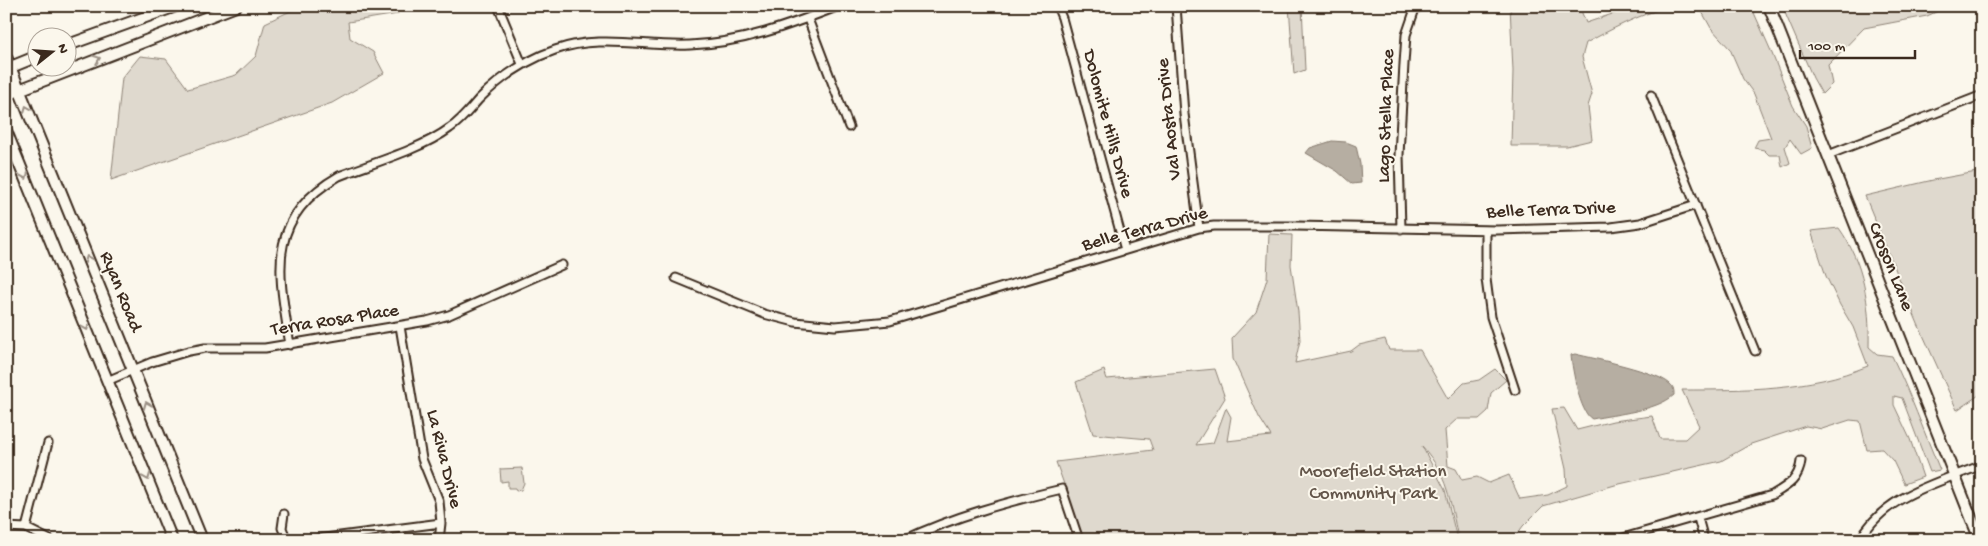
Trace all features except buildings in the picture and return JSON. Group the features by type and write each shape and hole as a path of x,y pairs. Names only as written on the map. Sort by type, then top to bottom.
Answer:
{"main road":[{"path":"78,41 176,6"},
{"path":"6,95 236,6"},
{"name":"Croson Lane","path":"1769,6 1980,540"},
{"path":"8,64 28,59"},
{"name":"Ryan Road","path":"8,64 202,540"},
{"path":"6,131 172,540"}],"street":[{"path":"498,6 522,64"},
{"path":"290,345 281,288 280,262 285,237 290,225 306,201 316,191 339,176 439,136 463,118 491,87 522,64 556,50 586,42 605,41 665,45 713,44 761,35 839,6"},
{"name":"Dolomite Hills Drive","path":"1057,6 1062,18 1125,250"},
{"name":"Val Aosta Drive","path":"1176,6 1184,114 1199,228"},
{"name":"Lago Stella Place","path":"1401,229 1399,155 1403,74 1406,35 1416,6"},
{"path":"808,18 849,127"},
{"path":"1651,95 1755,351"},
{"path":"1828,156 1982,95"},
{"name":"Belle Terra Drive","path":"676,278 764,314 794,322 856,326 890,322 1199,228 1214,226 1296,226 1486,230 1611,227 1640,223 1696,205"},
{"path":"1486,230 1486,279 1491,317 1515,390"},
{"name":"Terra Rosa Place","path":"107,381 132,369 170,356 205,348 266,348 290,345 400,326 449,315 562,265"},
{"name":"La Riva Drive","path":"400,326 422,459 437,493 441,523 439,540"},
{"path":"26,528 48,443"},
{"path":"1616,540 1698,518 1772,495 1794,481 1800,471 1801,462"},
{"path":"1860,540 1866,530 1895,501 1982,466"},
{"path":"904,540 1004,502 1062,489 1079,540"},
{"path":"284,514 282,528 287,540"},
{"path":"1698,518 1704,540"},
{"path":"309,540 441,523"},
{"path":"6,526 26,528 50,540"}],"green space":[{"path":"301,6 396,6 398,14 348,22 350,38 373,52 384,73 332,103 111,180 122,78 140,56 166,59 188,89 236,75 256,56 265,23"},
{"path":"1289,6 1302,6 1305,70 1294,74"},
{"path":"1510,6 1539,6 1544,13 1580,8 1586,23 1624,10 1623,6 1751,6 1793,106 1806,126 1812,148 1801,154 1790,139 1785,147 1790,163 1782,167 1780,155 1769,155 1764,150 1754,148 1758,140 1771,138 1754,94 1743,79 1730,49 1711,28 1701,10 1675,7 1657,10 1636,18 1586,43 1582,57 1592,94 1588,106 1592,140 1567,146 1511,146 1513,71"},
{"path":"1782,6 1949,6 1927,16 1864,28 1828,65 1832,84 1822,94 1813,78"},
{"path":"1982,171 1982,393 1957,410 1918,324 1865,196"},
{"name":"Moorefield Station Community Park","path":"1839,228 1848,241 1860,270 1867,300 1869,347 1877,354 1892,356 1940,470 1930,472 1902,398 1894,396 1894,405 1910,439 1923,477 1904,484 1893,461 1882,449 1867,450 1860,421 1850,420 1822,429 1806,426 1751,444 1721,461 1615,485 1543,506 1523,526 1513,540 1084,540 1056,462 1153,450 1149,439 1093,434 1076,382 1104,370 1107,379 1215,369 1225,398 1196,445 1213,443 1226,408 1231,417 1227,441 1271,436 1259,417 1233,359 1232,338 1256,312 1267,279 1269,234 1292,235 1291,265 1300,340 1295,363 1351,351 1359,345 1385,339 1389,350 1420,350 1448,399 1464,383 1479,380 1495,369 1506,380 1491,393 1488,411 1479,419 1457,419 1445,430 1448,466 1456,469 1462,480 1477,477 1489,483 1509,475 1520,499 1548,495 1567,486 1566,469 1552,409 1564,408 1577,430 1613,421 1652,416 1660,439 1685,439 1699,426 1682,390 1753,389 1800,384 1846,374 1868,366 1853,327 1826,276 1811,231","holes":["1422,446 1431,457 1447,489 1457,539 1445,490"]},
{"path":"522,468 524,483 521,490 516,491 515,488 508,488 508,481 501,482 500,469"}],"shaded area":[{"path":"1332,141 1346,142 1356,146 1360,164 1361,183 1352,184 1337,171 1306,153 1310,148"},
{"path":"1575,354 1625,366 1663,379 1674,389 1674,395 1657,405 1592,419 1584,408 1577,390 1571,355"}]}
